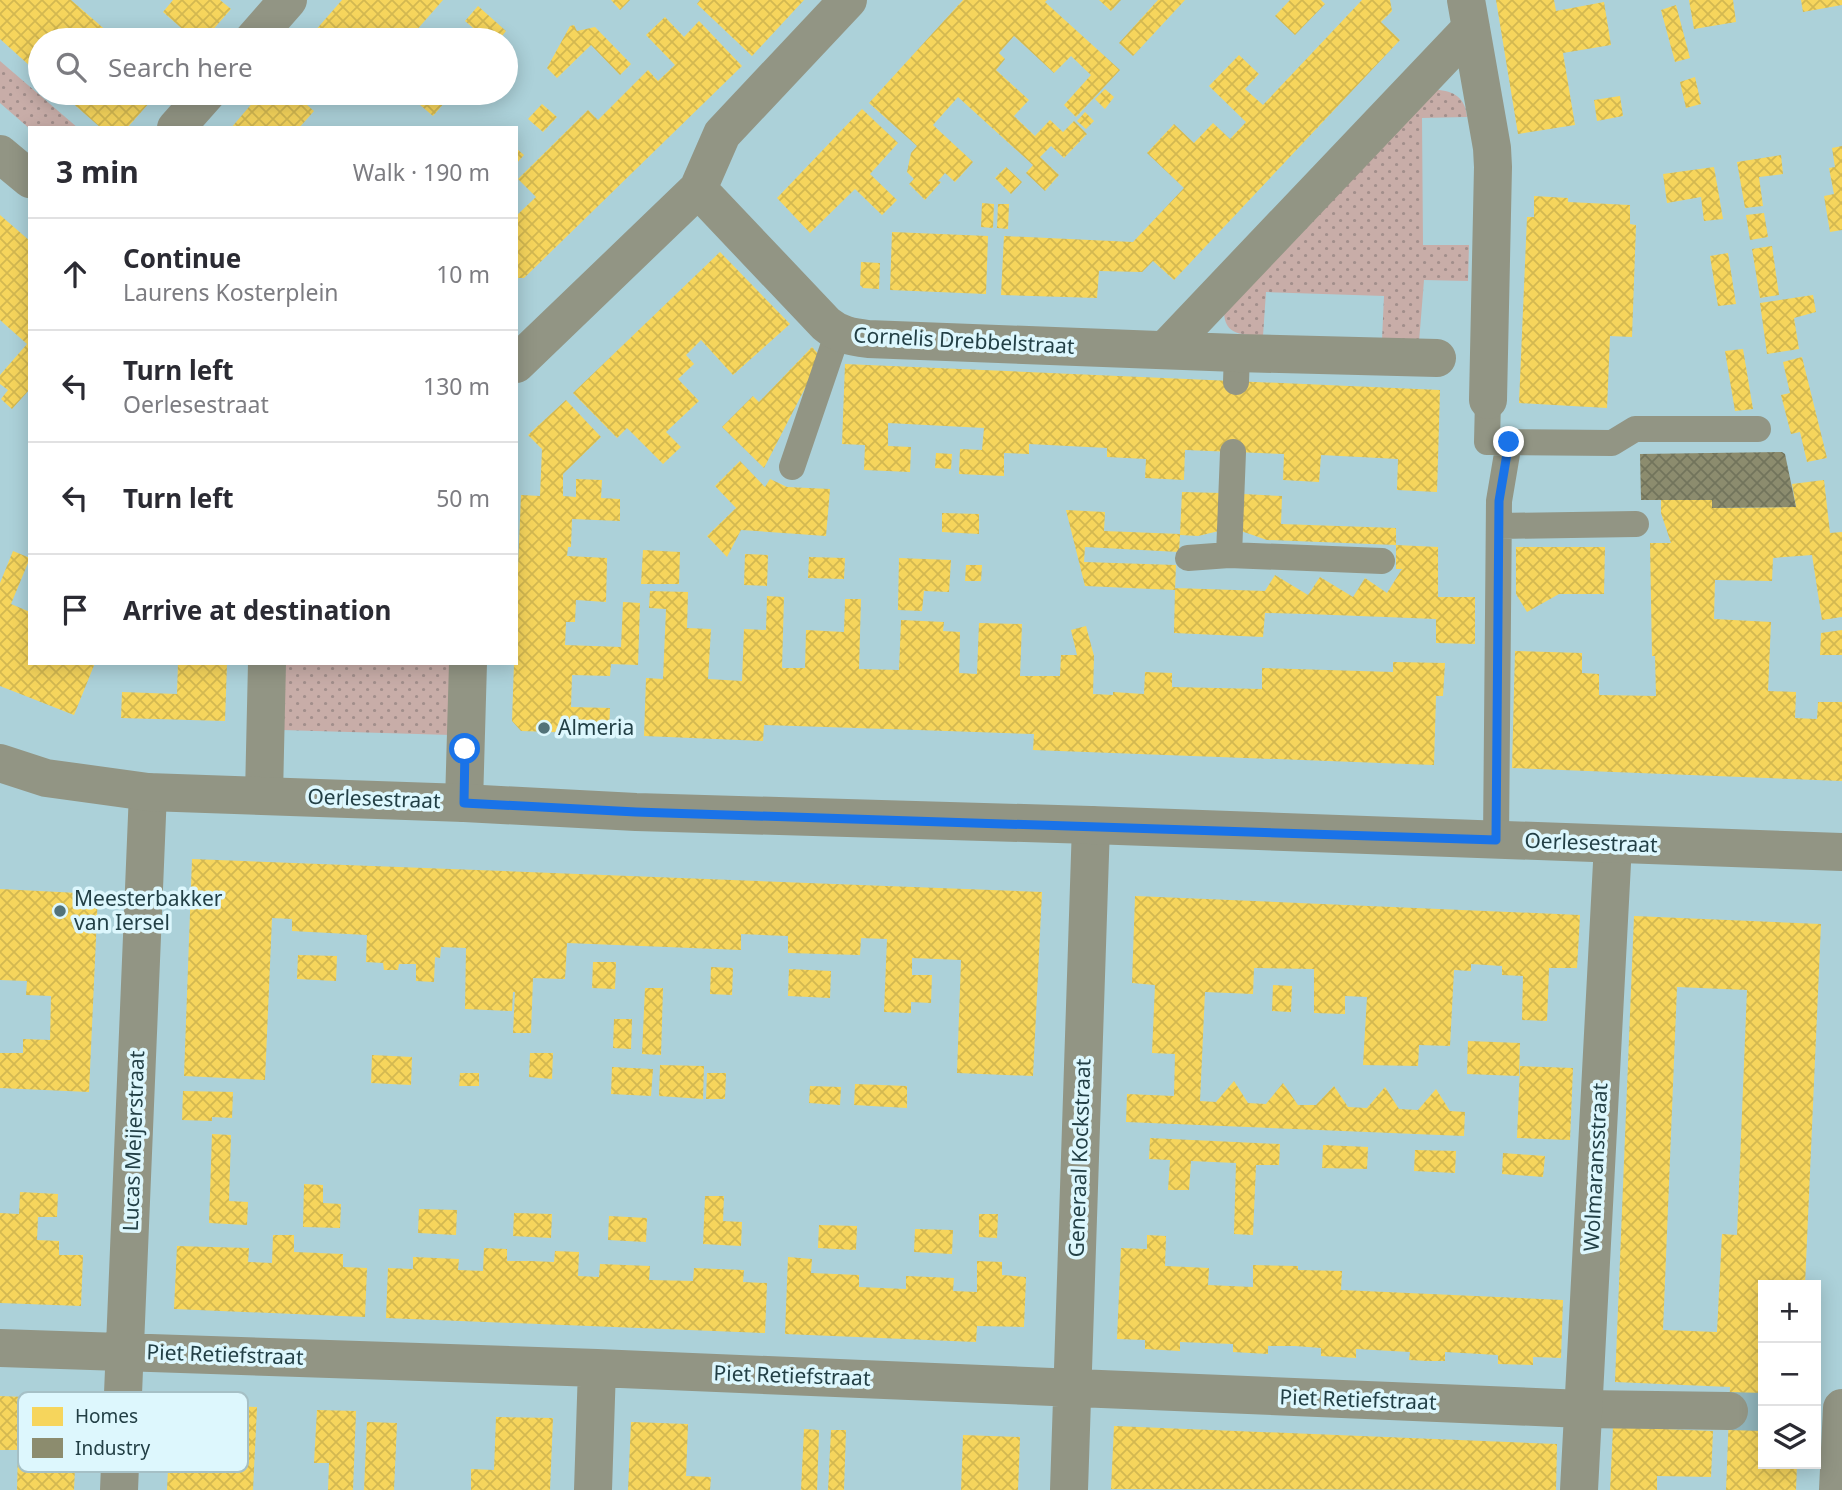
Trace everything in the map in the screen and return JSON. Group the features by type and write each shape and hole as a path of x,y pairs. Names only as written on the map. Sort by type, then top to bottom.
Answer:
{"street":[{"path":"264,28 288,0"},
{"path":"518,362 698,189 722,134 848,0"},
{"path":"1165,351 1469,14"},
{"path":"1469,14 1493,167 1488,400"},
{"path":"178,126 196,105"},
{"path":"0,154 28,177"},
{"name":"Cornelis Drebbelstraat","path":"698,189 826,324 849,337 1165,351 1236,367 1437,358"},
{"path":"264,795 267,665"},
{"path":"464,803 468,665"},
{"name":"Oerlesestraat","path":"0,762 46,778 148,792 636,812 1842,852"},
{"name":"Lucas Meijerstraat","path":"124,1392 148,792"},
{"name":"Generaal Kockstraat","path":"1069,1490 1091,825"},
{"name":"Wolmaransstraat","path":"1579,1490 1613,844"},
{"name":"Piet Retiefstraat","path":"0,1348 597,1368 1583,1409 1729,1411"},
{"path":"593,1490 597,1368"},
{"path":"1838,1490 1842,1409"},
{"path":"1821,1413 1842,1414"},
{"name":"Lucas Meijerstraat","path":"119,1490 120,1472"}],"lane":[{"path":"792,467 838,332"},
{"path":"1488,400 1487,442 1612,443 1635,429 1758,429"},
{"path":"1496,840 1499,501 1509,442"},
{"path":"1229,555 1233,452"},
{"path":"1499,526 1636,524"},
{"path":"1188,558 1229,555 1382,561"}],"shaded area":[{"path":"0,61 28,85 28,105 51,105 76,126 28,127 0,103"},
{"path":"1436,90 1458,97 1464,105 1467,117 1422,118 1423,245 1469,245 1468,281 1424,280 1419,342 1382,340 1384,296 1266,292 1263,336 1231,330 1227,326 1224,311"},
{"path":"284,665 453,665 451,735 282,730"}],"building: Homes":[{"path":"0,0 71,0 103,28 28,28 28,64 0,39"},
{"path":"173,0 220,0 231,9 214,28 181,28 163,12"},
{"path":"342,0 443,0 418,28 318,28"},
{"path":"611,0 630,0 620,10"},
{"path":"700,0 804,0 752,56 697,4"},
{"path":"963,0 1047,0 1045,2 1120,70 1076,117 1064,105 1091,75 1071,56 1054,73 1014,36 999,53 1005,59 996,70 1029,100 1014,116 1035,136 1050,120 1063,132 1074,121 1087,134 1064,158 1051,146 1040,157 1059,175 1045,191 1026,173 1033,165 958,97 933,125 973,162 955,182 945,173 938,181 941,182 925,200 909,184 914,179 907,172 911,153 917,146 869,103"},
{"path":"1099,0 1121,0 1111,11"},
{"path":"1158,0 1185,0 1133,56 1119,43"},
{"path":"1290,0 1321,0 1325,4 1295,35 1275,16"},
{"path":"1362,0 1390,0 1392,11 1381,22 1400,40 1174,280 1153,261 1142,272 1099,271 1097,298 1001,295 1004,236 1133,242 1184,188 1147,153 1174,124 1194,143 1213,123 1230,139 1246,122 1209,86 1239,55 1259,74 1245,89 1263,105"},
{"path":"1496,0 1554,0 1556,11 1604,2 1611,45 1563,53 1575,125 1518,134"},
{"path":"1689,0 1733,0 1736,22 1694,29"},
{"path":"1801,0 1842,0 1842,5 1803,12"},
{"path":"1676,5 1690,58 1675,62 1661,10"},
{"path":"478,6 503,28 473,28 465,21"},
{"path":"665,17 684,37 699,21 742,66 524,278 518,278 518,214 536,197 518,179 588,110 598,120 648,70 658,81 675,65 646,35"},
{"path":"574,25 577,31 595,27 631,64 620,75 591,45 557,78 547,68 570,26"},
{"path":"1695,77 1701,104 1686,108 1680,82"},
{"path":"1105,89 1114,97 1105,109 1095,99"},
{"path":"1620,96 1623,116 1597,121 1594,100"},
{"path":"542,104 557,117 543,132 528,119"},
{"path":"75,105 147,105 129,126 99,126"},
{"path":"251,105 307,105 314,111 301,126 233,126"},
{"path":"420,105 442,105 433,116"},
{"path":"862,109 898,143 870,174 897,200 882,215 855,189 810,233 777,198"},
{"path":"1085,112 1094,121 1086,129 1077,121"},
{"path":"1842,146 1842,230 1830,232 1824,196 1834,194 1829,168 1835,167 1832,148"},
{"path":"518,150 524,155 518,162"},
{"path":"1781,155 1783,174 1759,177 1763,206 1745,208 1737,162"},
{"path":"1006,167 1022,182 1011,194 995,178"},
{"path":"1714,167 1723,219 1704,221 1701,197 1667,203 1663,174"},
{"path":"1534,196 1568,198 1568,202 1630,205 1630,224 1636,225 1632,337 1610,336 1607,408 1519,403 1527,217 1534,217"},
{"path":"982,203 994,204 993,228 981,227"},
{"path":"998,204 1009,204 1008,229 997,228"},
{"path":"1764,213 1768,237 1750,240 1746,215"},
{"path":"0,215 28,239 28,391 12,409 1,399 8,390 0,384 0,375 27,344 0,320"},
{"path":"892,232 988,236 986,294 890,290"},
{"path":"1772,246 1779,295 1760,298 1752,249"},
{"path":"720,252 790,324 733,375 701,340 686,355 694,364 678,379 699,401 666,432 681,447 663,464 627,428 617,438 573,393"},
{"path":"1728,253 1736,304 1718,306 1710,256"},
{"path":"861,262 880,263 879,289 863,288 860,285"},
{"path":"1813,295 1816,312 1794,318 1799,349 1767,354 1760,303"},
{"path":"812,347 821,357 764,468 722,427 753,396 759,402"},
{"path":"1743,349 1753,409 1735,411 1725,351"},
{"path":"1802,357 1827,458 1807,462 1800,432 1791,434 1781,395 1790,393 1783,362"},
{"path":"845,364 1440,390 1437,492 1397,490 1398,459 1321,455 1319,482 1283,480 1284,454 1185,450 1184,480 1145,478 1146,459 1107,457 1107,448 1029,444 1029,454 1004,453 1004,476 959,474 960,449 982,450 984,428 888,423 888,446 911,447 910,472 864,470 865,445 842,444"},
{"path":"566,400 601,437 563,474 563,496 576,497 576,479 602,480 601,498 620,499 620,521 572,519 571,547 568,547 567,556 607,558 606,602 576,600 575,622 566,622 565,645 621,647 623,602 640,603 638,665 611,664 610,676 572,675 571,707 610,708 609,734 521,731 512,721 514,665 518,665 521,495 540,496 542,449 528,435"},
{"path":"936,453 952,454 951,469 935,468"},
{"path":"740,461 765,487 770,479 787,487 830,489 826,536 741,530 727,557 707,536 736,508 715,486"},
{"path":"1824,480 1830,533 1842,532 1842,617 1822,620 1812,555 1773,558 1772,581 1715,580 1714,619 1771,622 1768,691 1796,692 1795,718 1817,719 1818,702 1842,702 1842,781 1512,768 1515,651 1582,653 1582,673 1599,674 1599,695 1656,696 1655,656 1652,656 1650,543 1671,543 1661,513 1661,500 1712,500 1712,508 1796,507 1792,484"},
{"path":"1182,492 1221,493 1219,531 1198,536 1180,535 1179,552 1085,547 1084,562 1176,565 1175,590 1085,586 1066,510 1105,512 1104,531 1180,534"},
{"path":"1243,494 1282,496 1281,524 1396,528 1396,545 1267,540 1241,531"},
{"path":"942,513 979,514 979,534 942,532"},
{"path":"1396,545 1438,547 1438,597 1475,597 1475,644 1436,643 1436,619 1308,614 1265,613 1263,637 1174,633 1175,588 1265,591 1275,575 1308,595 1320,577 1353,597 1365,578 1387,593 1402,569 1396,569"},
{"path":"1516,547 1605,547 1604,594 1559,594 1527,612 1516,594"},
{"path":"643,550 680,552 679,584 641,584"},
{"path":"13,551 28,557 11,604 28,611 28,665 94,665 74,715 0,686 0,583"},
{"path":"745,554 768,555 767,586 744,585"},
{"path":"809,557 845,558 844,579 808,578"},
{"path":"899,558 951,560 949,592 924,591 922,611 898,610"},
{"path":"966,565 982,565 981,581 965,581"},
{"path":"650,591 688,592 687,628 711,629 708,679 742,681 744,629 766,630 767,596 784,597 782,668 805,668 806,630 844,632 845,599 861,599 859,669 899,670 901,620 944,622 943,631 960,632 959,673 977,674 979,623 1022,624 1020,676 1060,676 1061,655 1077,655 1071,630 1086,626 1094,656 1093,694 1144,694 1145,672 1172,673 1172,687 1262,689 1262,668 1393,672 1393,662 1445,663 1443,696 1436,696 1434,765 1033,750 1034,734 764,725 763,741 644,736 646,678 663,679 666,609 649,608"},
{"path":"1842,630 1842,655 1820,655 1821,633"},
{"path":"178,665 227,665 225,721 121,718 122,692 177,694"},
{"path":"192,859 1042,892 1033,1076 957,1073 961,960 912,958 912,975 932,975 931,1003 911,1002 911,1013 884,1012 887,939 861,938 860,955 788,953 788,936 741,934 741,950 567,943 565,979 533,978 531,1033 513,1033 515,992 512,1011 465,1009 466,948 441,947 440,958 435,957 434,982 416,981 416,964 399,964 398,970 384,970 383,963 366,962 367,935 292,931 292,919 272,918 265,1080 184,1076"},
{"path":"0,889 98,894 89,1092 0,1088 0,1053 23,1053 23,1039 50,1040 51,996 26,995 27,981 0,980"},
{"path":"1135,896 1580,915 1577,968 1549,968 1547,1021 1522,1020 1523,976 1502,975 1502,966 1471,964 1471,971 1454,970 1450,1046 1419,1045 1418,1066 1363,1065 1367,997 1345,996 1345,1014 1314,1013 1314,969 1254,968 1253,994 1205,992 1200,1101 1216,1102 1234,1081 1248,1103 1266,1104 1283,1083 1298,1105 1316,1105 1334,1086 1348,1107 1367,1108 1385,1087 1399,1109 1418,1110 1436,1089 1450,1111 1465,1112 1464,1136 1126,1122 1127,1094 1174,1096 1175,1054 1152,1053 1155,985 1132,983"},
{"path":"1634,916 1821,924 1805,1280 1758,1280 1758,1469 1797,1469 1796,1490 1726,1490 1730,1387 1615,1382","holes":["1677,987 1747,990 1737,1235 1722,1234 1717,1332 1663,1330"]},
{"path":"298,955 337,956 336,981 297,979"},
{"path":"593,962 616,962 615,989 592,988"},
{"path":"711,967 733,968 732,995 710,994"},
{"path":"789,969 831,971 830,998 788,996"},
{"path":"1273,985 1292,986 1291,1012 1272,1011"},
{"path":"645,988 663,988 661,1055 642,1054"},
{"path":"614,1019 632,1019 631,1049 613,1048"},
{"path":"1468,1041 1520,1043 1519,1076 1467,1074"},
{"path":"530,1053 553,1053 552,1079 529,1077"},
{"path":"372,1055 412,1057 411,1085 371,1083"},
{"path":"660,1065 704,1066 703,1099 659,1096"},
{"path":"1520,1066 1573,1068 1570,1140 1517,1138"},
{"path":"612,1067 653,1069 651,1096 611,1094"},
{"path":"460,1073 479,1073 479,1086 459,1086"},
{"path":"707,1073 726,1073 725,1099 706,1099"},
{"path":"855,1084 907,1086 907,1108 854,1105"},
{"path":"810,1086 841,1087 840,1105 809,1103"},
{"path":"183,1091 233,1092 232,1118 212,1117 212,1121 182,1120"},
{"path":"212,1134 231,1135 229,1201 248,1202 247,1225 209,1223"},
{"path":"1150,1138 1280,1144 1279,1165 1256,1165 1253,1235 1234,1234 1236,1163 1191,1161 1189,1190 1168,1190 1170,1160 1149,1159"},
{"path":"1323,1145 1368,1147 1367,1169 1322,1168"},
{"path":"1415,1150 1456,1151 1455,1173 1414,1171"},
{"path":"1503,1153 1545,1156 1543,1177 1502,1174"},
{"path":"304,1184 323,1185 323,1203 341,1204 340,1228 303,1227"},
{"path":"20,1192 58,1194 57,1217 38,1217 37,1240 59,1241 59,1255 83,1255 81,1306 0,1303 0,1213 19,1214"},
{"path":"705,1196 724,1196 723,1221 742,1222 741,1246 703,1244"},
{"path":"419,1209 457,1210 456,1235 418,1233"},
{"path":"514,1213 552,1214 551,1238 513,1236"},
{"path":"979,1214 998,1214 997,1238 979,1237"},
{"path":"609,1216 647,1218 646,1242 608,1240"},
{"path":"819,1225 857,1226 856,1250 818,1248"},
{"path":"915,1229 953,1230 952,1254 914,1252"},
{"path":"273,1235 294,1235 294,1252 343,1254 343,1267 367,1268 365,1317 174,1309 177,1246 249,1248 248,1262 272,1263"},
{"path":"1147,1235 1166,1236 1165,1266 1209,1268 1208,1285 1253,1287 1253,1265 1298,1266 1298,1270 1342,1271 1341,1290 1563,1300 1561,1358 1533,1357 1533,1365 1498,1364 1498,1355 1445,1352 1445,1361 1427,1361 1409,1360 1410,1352 1356,1349 1356,1358 1321,1356 1321,1348 1268,1346 1268,1354 1233,1352 1233,1344 1180,1342 1180,1351 1145,1349 1145,1340 1117,1339 1121,1248 1147,1249"},
{"path":"484,1248 507,1249 507,1261 554,1262 555,1251 579,1252 578,1276 599,1277 600,1264 650,1266 649,1280 693,1281 694,1268 744,1270 743,1282 767,1283 765,1333 386,1318 388,1268 413,1269 413,1257 459,1259 458,1270 483,1271"},
{"path":"788,1257 812,1259 811,1273 859,1275 859,1287 906,1289 906,1276 954,1278 953,1291 977,1292 977,1261 1002,1262 1002,1275 1026,1277 1024,1327 977,1326 976,1342 785,1334"},
{"path":"0,1396 18,1397 18,1450 0,1450"},
{"path":"248,1407 257,1407 253,1490 167,1490 168,1472 248,1472"},
{"path":"317,1410 356,1411 353,1490 328,1490 329,1463 314,1463"},
{"path":"496,1417 553,1418 550,1490 471,1490 471,1469 494,1470"},
{"path":"367,1422 397,1423 394,1490 364,1490"},
{"path":"631,1422 688,1424 686,1476 711,1477 710,1490 628,1490"},
{"path":"1114,1426 1557,1444 1556,1490 1111,1489"},
{"path":"1613,1427 1713,1431 1711,1477 1657,1476 1657,1490 1610,1490"},
{"path":"804,1429 819,1430 817,1490 801,1490"},
{"path":"831,1430 846,1430 844,1490 828,1490"},
{"path":"963,1435 1020,1437 1018,1490 961,1490"},
{"path":"18,1450 18,1472 75,1472 74,1490 17,1490"}],"building: Industry":[{"path":"1640,454 1785,454 1796,507 1712,508 1712,500 1641,500"}],"tunnel":[{"path":"1729,1411 1758,1412"}],"place":[{"name":"Almeria","path":"544,728"},
{"name":"Meesterbakker van Iersel","path":"60,911"}],"route":[{"path":"465,749 464,803 636,812 1496,840 1499,501 1509,442"}]}
